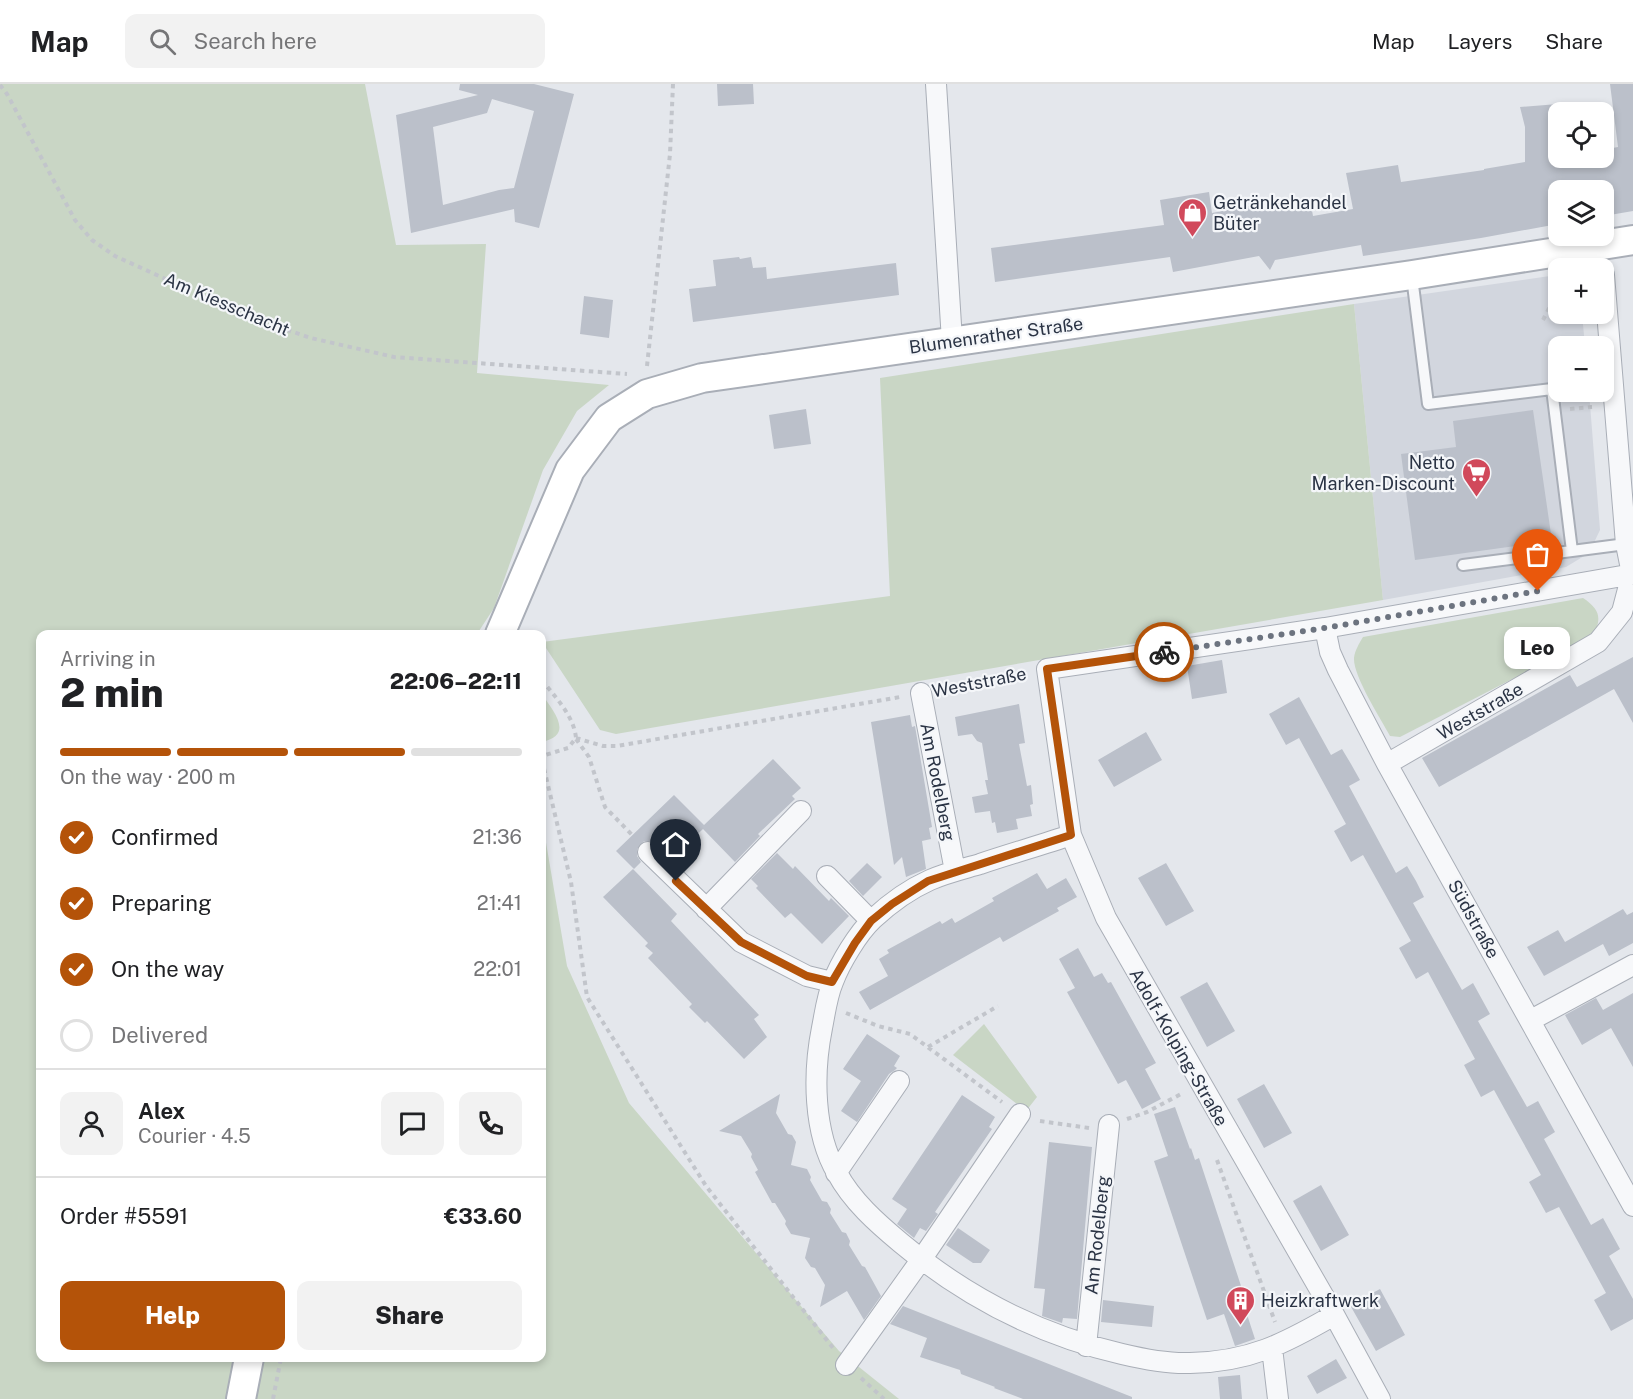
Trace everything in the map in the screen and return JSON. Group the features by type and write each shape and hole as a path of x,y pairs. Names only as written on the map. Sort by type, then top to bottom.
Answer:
{"street":[{"path":"936,84 952,341"},
{"name":"Blumenrather Straße","path":"502,630 570,470 609,418 647,394 702,378 952,341 1412,275 1601,257 1633,240"},
{"path":"1608,324 1626,544 1633,574"},
{"name":"Weststraße","path":"1047,669 1325,628 1633,574 1622,612 1598,642 1387,765"},
{"name":"Südstraße","path":"1325,628 1330,652 1338,670 1387,765 1633,1206"},
{"name":"Adolf-Kolping-Straße","path":"1047,669 1071,835 1106,918 1380,1399"},
{"name":"Am Rodelberg","path":"921,693 956,871"},
{"path":"706,909 801,811"},
{"path":"1071,835 928,881 892,904 871,921 855,943 832,982 817,1050 817,1111 836,1173 880,1226 921,1260 972,1295 1008,1314 1086,1346 1145,1359 1188,1364 1238,1358 1277,1345 1334,1315"},
{"path":"648,852 741,942 807,976 832,982"},
{"path":"827,876 871,921"},
{"path":"1531,1020 1633,965"},
{"path":"836,1173 899,1081"},
{"path":"846,1365 921,1260 1020,1114"},
{"name":"Am Rodelberg","path":"1086,1346 1109,1125"},
{"path":"1277,1345 1278,1399"},
{"path":"242,1399 248,1362"}],"lane":[{"path":"1412,275 1428,404 1552,389 1572,551"},
{"path":"1463,566 1626,544"}],"path":[{"path":"646,375 670,154 673,84"},
{"name":"Am Kiesschacht","path":"0,85 75,220 92,240 115,256 249,317 311,338 394,357 621,374"},
{"path":"1543,320 1548,310"},
{"path":"1554,410 1615,405"},
{"name":"Weststraße","path":"576,738 603,746 617,746 1047,669"},
{"path":"546,685 575,728 576,738 589,757 605,807 648,852"},
{"path":"546,756 568,748 576,738"},
{"path":"546,775 571,882 587,997 706,1186 846,1365 884,1399"},
{"path":"826,1005 878,1026 910,1034 1026,1120 1098,1129 1147,1112 1200,1083"},
{"path":"928,1047 998,1006"},
{"path":"1216,1155 1277,1345"},
{"path":"273,1399 280,1362"}],"shaded area":[{"path":"1548,276 1548,324 1583,324 1584,336 1548,336 1548,402 1590,402 1600,530 1589,553 1566,567 1383,600 1354,304"}],"green space":[{"path":"0,84 365,84 396,245 486,244 477,373 609,385 577,411 543,470 494,608 480,630 36,630 36,1362 546,1362 546,843 567,966 629,1103 839,1351 899,1399 0,1399"},
{"path":"1354,304 1383,600 616,734 600,730 546,648 546,641 890,596 880,378"},
{"path":"1583,598 1598,615 1592,638 1400,737 1390,736 1368,697 1355,666 1356,650 1363,637"},
{"path":"546,700 556,715 559,728 552,739 546,741"},
{"path":"984,1024 1037,1097 1026,1111 953,1055"}],"building":[{"path":"460,84 534,84 574,94 539,228 515,222 514,209 411,233 396,115 478,95 459,90","holes":["492,99 534,111 514,188 443,205 433,127 487,113"]},
{"path":"717,84 753,84 754,104 718,106"},
{"path":"1610,84 1633,84 1633,211 1614,214 1614,180 1548,180 1548,226 1363,256 1361,245 1275,260 1270,270 1259,256 1173,272 1170,257 995,282 991,248 1164,225 1160,200 1209,192 1212,213 1291,198 1293,208 1311,205 1313,216 1353,209 1346,173 1398,165 1401,182 1525,162 1525,127 1520,107 1548,105 1548,168 1614,168 1614,148 1618,147"},
{"path":"739,257 740,259 751,257 753,268 766,267 767,279 896,263 899,295 693,322 689,289 716,286 713,260"},
{"path":"584,296 613,300 609,338 580,334"},
{"path":"806,409 811,444 774,449 769,415"},
{"name":"Netto Marken-Discount","path":"1533,410 1552,541 1415,560 1401,454 1456,447 1453,421"},
{"path":"1633,657 1633,723 1614,689 1439,787 1422,758 1570,675 1577,687"},
{"path":"1222,660 1227,693 1192,699 1187,666"},
{"path":"1299,697 1331,755 1342,749 1360,780 1349,786 1396,873 1407,866 1416,881 1424,897 1413,903 1462,990 1473,983 1490,1014 1478,1021 1527,1107 1538,1101 1555,1132 1544,1139 1591,1225 1603,1218 1620,1249 1609,1256 1633,1299 1633,1319 1611,1331 1594,1300 1606,1293 1559,1207 1546,1213 1529,1182 1541,1175 1494,1090 1481,1097 1464,1065 1475,1059 1428,972 1416,979 1399,948 1411,941 1363,855 1351,862 1334,831 1346,824 1299,738 1286,745 1269,714"},
{"path":"1019,704 1025,743 1019,744 1027,786 1031,785 1032,816 1016,819 1018,829 997,833 990,811 975,813 972,797 988,794 982,743 977,741 972,734 958,736 955,717"},
{"path":"910,715 912,727 915,726 932,827 929,828 931,839 922,841 926,869 906,877 902,857 894,865 871,722"},
{"path":"1146,732 1162,760 1114,787 1098,760"},
{"path":"773,759 801,788 792,796 795,799 758,834 760,836 735,862 703,829 684,847 681,844 672,853 662,842 658,845 651,841 644,841 637,849 637,856 641,862 634,869 616,851 674,795 704,825"},
{"path":"777,853 793,869 795,866 829,901 831,898 849,916 822,944 791,913 785,918 756,888 758,886 751,879"},
{"path":"867,863 882,877 863,896 849,881"},
{"path":"1166,863 1194,911 1166,926 1138,878"},
{"path":"633,869 677,914 671,921 759,1015 754,1019 767,1037 744,1059 707,1021 705,1023 689,1007 692,1004 648,958 653,953 645,946 648,943 603,897"},
{"path":"1037,873 1047,889 1066,878 1077,897 1057,908 1059,911 1003,942 1000,937 870,1010 859,992 888,976 879,959 889,953 887,950 940,921 942,924 952,918 955,923 994,901 992,898"},
{"path":"1623,909 1627,915 1633,912 1633,943 1609,956 1603,944 1544,976 1527,947 1558,930 1565,942"},
{"path":"1078,948 1094,977 1102,973 1108,983 1111,982 1156,1063 1145,1069 1161,1099 1142,1109 1126,1080 1118,1084 1067,992 1075,988 1059,959"},
{"path":"1207,982 1235,1031 1207,1047 1180,997"},
{"path":"1633,993 1633,1067 1611,1028 1582,1045 1565,1015 1596,998 1603,1010"},
{"path":"867,1034 900,1056 894,1066 897,1068 889,1074 857,1122 841,1111 861,1081 843,1069"},
{"path":"1264,1084 1292,1133 1264,1148 1237,1099"},
{"path":"780,1094 776,1113 788,1134 792,1135 796,1142 791,1165 807,1169 810,1180 822,1201 827,1202 831,1209 830,1213 842,1232 846,1233 850,1241 849,1245 862,1266 865,1267 881,1296 864,1320 847,1291 820,1307 825,1285 815,1268 811,1267 805,1258 810,1238 791,1234 785,1224 786,1221 775,1203 772,1203 755,1172 758,1170 751,1157 752,1154 741,1136 719,1131"},
{"path":"962,1095 995,1117 989,1127 992,1129 935,1212 938,1214 926,1231 920,1228 914,1238 897,1224 907,1209 892,1199"},
{"path":"1175,1107 1195,1160 1199,1158 1244,1295 1241,1296 1255,1339 1235,1346 1224,1314 1207,1320 1154,1161 1168,1156 1154,1114"},
{"path":"1049,1142 1092,1147 1077,1319 1063,1318 1062,1323 1042,1316 1045,1289 1034,1288"},
{"path":"1321,1185 1349,1235 1321,1251 1293,1201"},
{"path":"958,1228 990,1250 981,1263 973,1263 946,1245"},
{"path":"1380,1289 1405,1335 1376,1351 1350,1305"},
{"path":"1103,1300 1154,1306 1152,1327 1101,1322"},
{"path":"903,1306 1132,1397 1132,1399 1023,1399 994,1388 961,1374 960,1370 920,1357 927,1338 890,1324"},
{"path":"1336,1359 1347,1378 1317,1394 1307,1376"},
{"path":"1240,1375 1242,1399 1220,1399 1218,1377"}],"way so far":[{"path":"1164,652 1325,628 1538,591"}],"place":[{"name":"Getränkehandel Büter","path":"1192,238"},
{"name":"Netto Marken-Discount","path":"1476,498"},
{"name":"Leo","path":"1538,591"},
{"name":"Heizkraftwerk","path":"1240,1326"}],"route":[{"path":"676,881 741,942 807,976 832,982 871,921 892,904 928,881 1071,835 1047,669 1164,652"}]}
